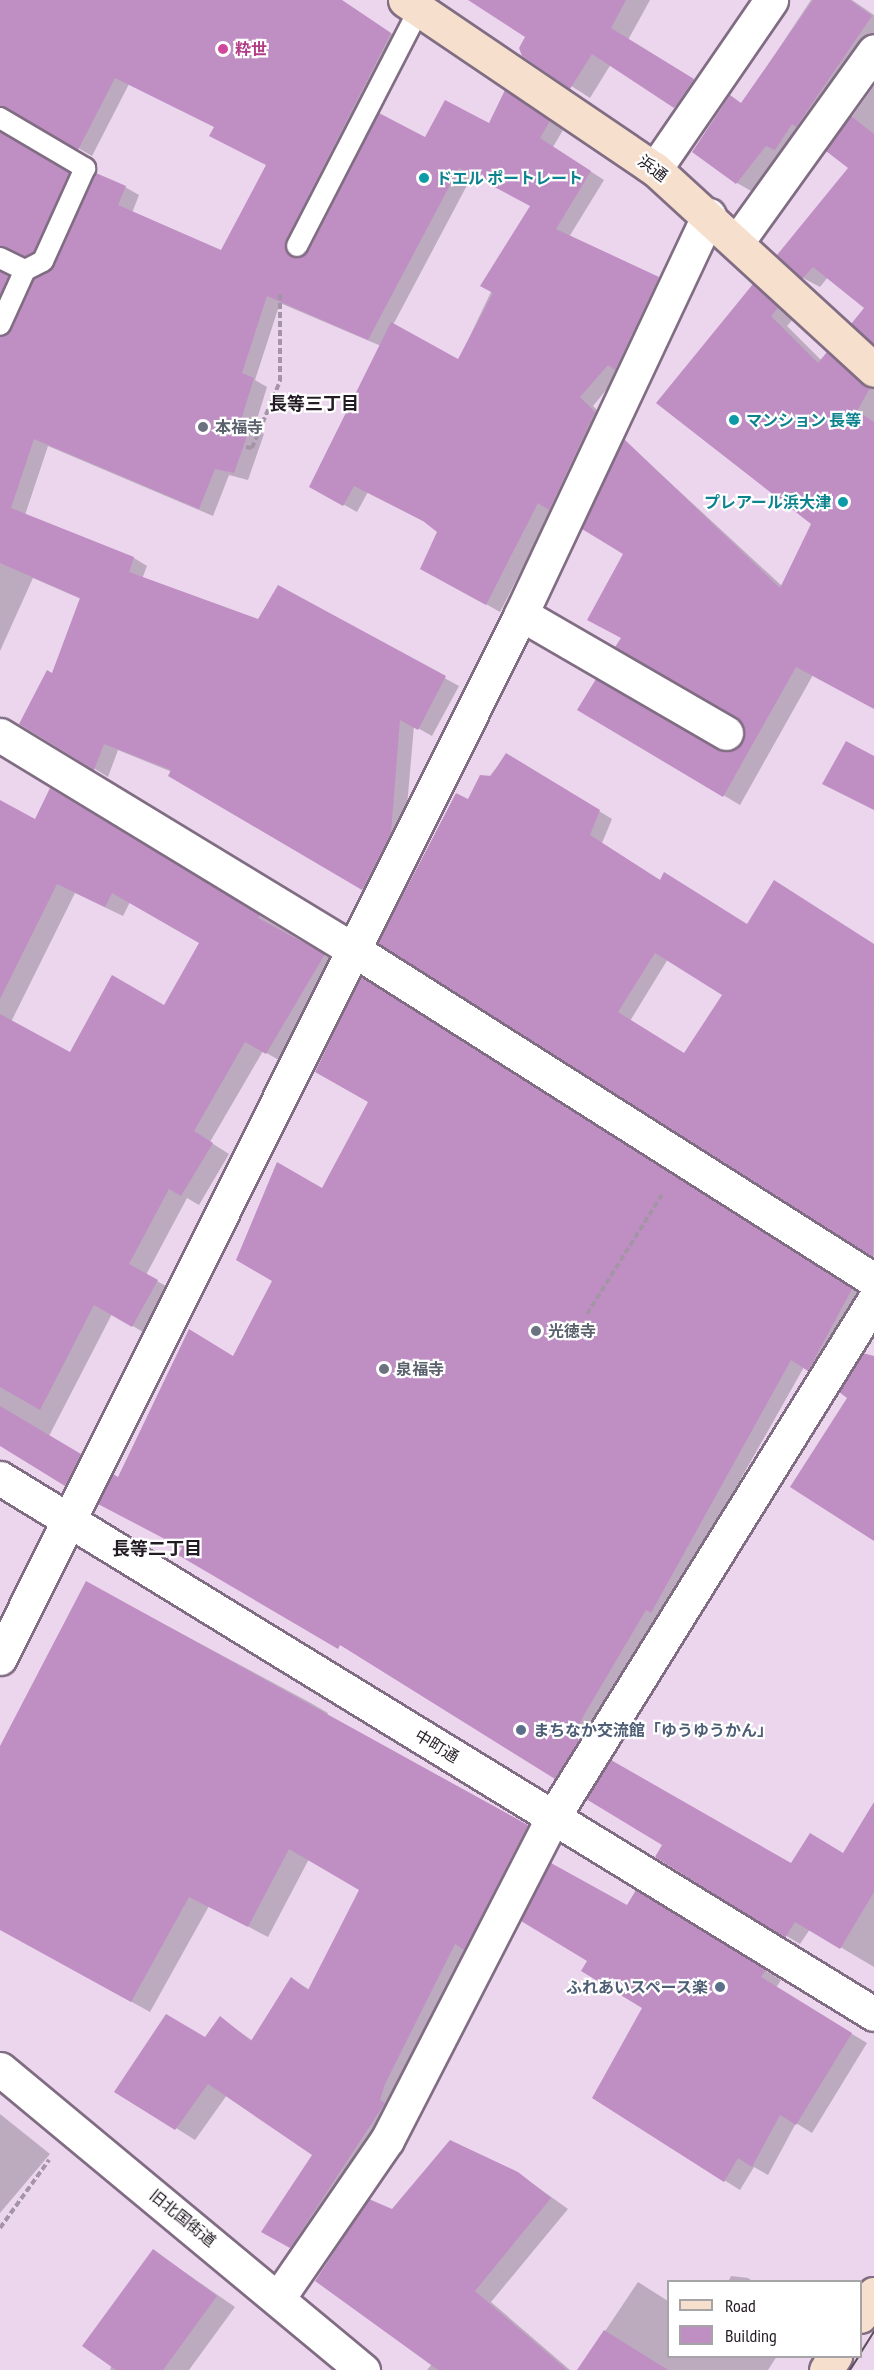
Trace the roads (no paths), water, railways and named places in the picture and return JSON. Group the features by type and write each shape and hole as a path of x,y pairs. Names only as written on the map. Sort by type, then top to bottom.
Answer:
{"street":[{"path":"655,169 771,0"},
{"name":"浜通","path":"412,5 655,169 709,215 874,370"},
{"path":"737,242 874,51"},
{"path":"0,1658 66,1519 521,614 709,215"},
{"path":"521,614 726,733"},
{"path":"0,735 354,950 874,1280"},
{"path":"279,2297 387,2140 553,1817 874,1300"},
{"name":"中町通","path":"0,1478 874,2014"},
{"name":"旧北国街道","path":"0,2069 279,2297 363,2370"},
{"path":"862,2314 874,2294"}],"lane":[{"path":"297,246 412,5"},
{"path":"0,118 85,168 43,261 25,270 0,325"},
{"path":"0,258 25,270"}],"tram line":[{"path":"862,2351 874,2332"},
{"path":"850,2370 858,2358"}],"place":[{"name":"粋世","path":"223,49"},
{"name":"ドエル ポートレート","path":"424,178"},
{"name":"マンション 長等","path":"734,420"},
{"name":"本福寺","path":"203,427"},
{"name":"プレアール浜大津","path":"843,502"},
{"name":"光徳寺","path":"536,1331"},
{"name":"泉福寺","path":"384,1369"},
{"name":"まちなか交流館「ゆうゆうかん」","path":"521,1730"},
{"name":"ふれあいスペース楽","path":"720,1987"}],"district":[{"name":"長等三丁目","path":"314,404"},
{"name":"長等二丁目","path":"157,1549"}]}
